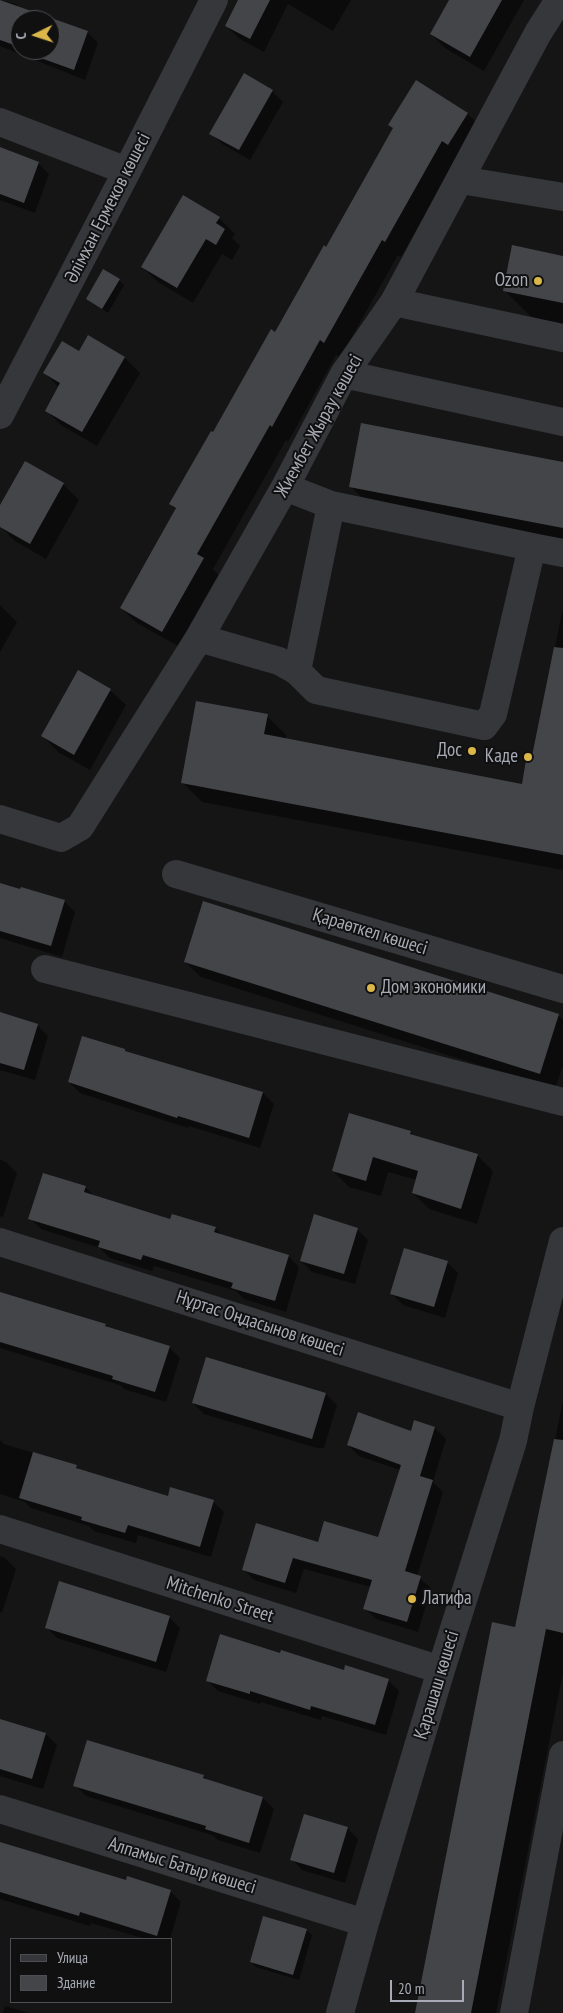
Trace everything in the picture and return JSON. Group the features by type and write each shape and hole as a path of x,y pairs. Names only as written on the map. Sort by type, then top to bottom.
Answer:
{"street":[{"name":"Әлімхан Ермеков көшесі","path":"0,415 214,0"},
{"name":"Жиембет Жырау көшесі","path":"0,819 61,838 80,827 199,638 285,487 344,374 394,302 461,180 551,35 559,0"},
{"path":"0,122 127,171"},
{"path":"461,180 563,197"},
{"path":"394,302 563,338"},
{"path":"344,374 563,422"},
{"path":"285,487 331,505 563,552"},
{"path":"297,671 331,505"},
{"path":"199,638 279,662 297,671 316,690 484,726 493,714 496,705 532,547"},
{"name":"Қараөткел көшесі","path":"176,874 563,989"},
{"path":"46,968 563,1102"},
{"name":"Қарашаш көшесі","path":"340,2013 441,1670 513,1441 563,1241"},
{"name":"Нұртас Оңдасынов көшесі","path":"0,1242 520,1407"},
{"name":"Mitchenko Street","path":"0,1529 441,1670"},
{"path":"514,2013 563,1755"},
{"name":"Алпамыс Батыр көшесі","path":"0,1809 365,1923"}],"building":[{"path":"0,0 28,10 10,10 10,44 0,40"},
{"path":"238,0 270,0 250,39 225,26"},
{"path":"449,0 502,0 470,57 430,34"},
{"path":"60,21 88,31 74,70 46,60 60,60"},
{"path":"244,73 273,90 239,150 209,134"},
{"path":"416,80 468,113 448,145 442,141 385,242 382,240 324,343 320,340 272,427 270,425 197,554 204,558 162,632 120,608 176,508 169,504 211,431 213,432 271,329 275,332 324,245 326,247 393,128 388,125"},
{"path":"0,147 39,162 24,203 0,194"},
{"path":"183,195 220,217 216,223 225,229 216,245 206,239 177,288 141,267"},
{"path":"512,245 563,256 563,303 503,291"},
{"path":"103,269 120,279 102,309 86,299"},
{"path":"88,335 125,357 82,432 45,411 60,383 43,373 62,341 79,351"},
{"path":"361,423 563,462 563,528 349,487"},
{"path":"25,461 64,483 30,544 0,527 0,505"},
{"path":"554,647 563,648 563,855 181,783 196,701 268,714 264,734 522,784 526,760 531,761"},
{"path":"78,670 111,689 74,755 41,736"},
{"path":"0,883 65,900 51,946 0,931"},
{"name":"Дом экономики","path":"203,901 559,1014 540,1074 184,962"},
{"path":"0,1012 38,1024 24,1070 0,1063"},
{"path":"82,1036 125,1049 125,1051 263,1092 249,1138 178,1116 177,1118 68,1082"},
{"path":"349,1113 411,1131 410,1134 478,1154 461,1209 412,1193 418,1171 373,1157 366,1181 332,1171"},
{"path":"43,1173 86,1186 84,1192 170,1219 172,1214 216,1227 214,1232 289,1255 275,1301 231,1288 233,1283 143,1255 141,1260 98,1247 100,1241 28,1219"},
{"path":"314,1214 358,1228 344,1274 300,1261"},
{"path":"404,1248 448,1261 434,1307 390,1294"},
{"path":"0,1292 106,1324 105,1326 170,1346 155,1392 112,1379 113,1376 0,1342"},
{"path":"206,1357 326,1393 312,1439 192,1403"},
{"path":"358,1412 411,1431 414,1420 435,1427 420,1476 433,1480 405,1571 421,1576 407,1622 363,1609 372,1580 293,1558 285,1583 242,1570 256,1523 318,1542 324,1521 378,1537 401,1465 347,1445"},
{"path":"554,1439 563,1440 563,1633 546,1629 471,2013 415,2013 492,1622 515,1627"},
{"path":"33,1452 77,1465 76,1468 168,1496 170,1487 214,1500 200,1547 128,1525 125,1533 81,1520 82,1517 19,1498"},
{"path":"59,1581 170,1616 156,1662 45,1628"},
{"path":"220,1634 280,1653 281,1650 344,1670 345,1665 389,1679 375,1725 311,1706 310,1710 250,1691 250,1694 206,1681"},
{"path":"0,1719 46,1733 32,1779 0,1769"},
{"path":"87,1740 204,1775 203,1778 263,1797 249,1843 205,1829 206,1826 73,1786"},
{"path":"304,1814 348,1827 334,1873 290,1860"},
{"path":"0,1842 126,1880 127,1876 171,1890 157,1936 80,1912 79,1916 0,1892"},
{"path":"263,1916 307,1929 293,1975 250,1962"}],"place":[{"name":"Ozon","path":"538,281"},
{"name":"Дос","path":"472,751"},
{"name":"Каде","path":"528,757"},
{"name":"Дом экономики","path":"371,988"},
{"name":"Латифа","path":"412,1599"}]}
